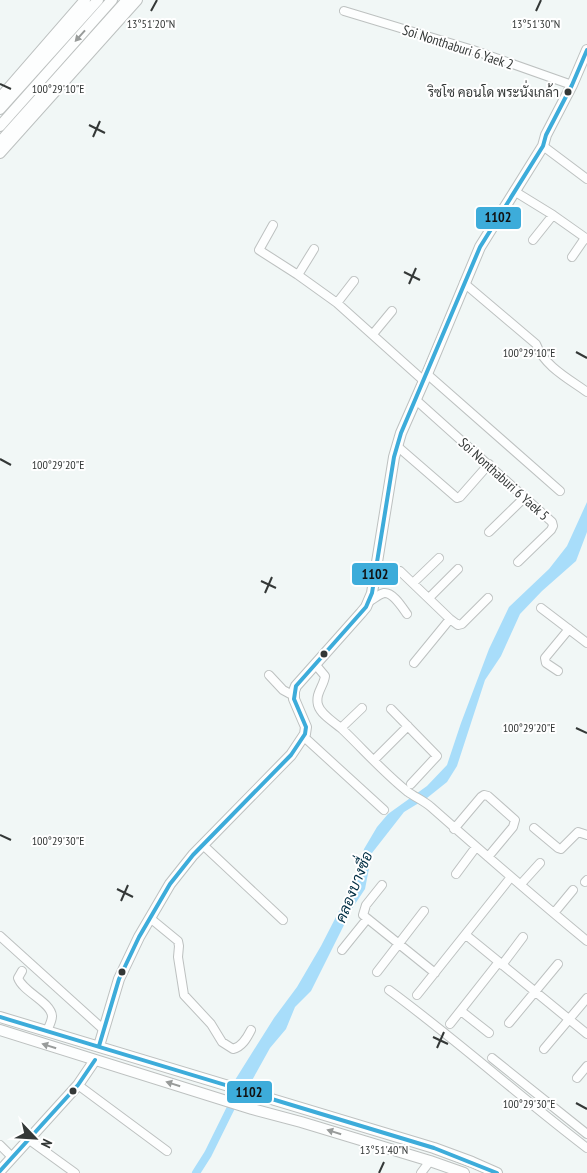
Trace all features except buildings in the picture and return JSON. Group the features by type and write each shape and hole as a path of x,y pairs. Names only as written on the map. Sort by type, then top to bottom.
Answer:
{"main road":[{"path":"0,109 98,0"},
{"path":"0,126 112,0"},
{"path":"0,142 126,0"},
{"path":"0,153 137,0"},
{"path":"0,98 81,2"},
{"path":"99,1046 119,979 150,918 182,868 291,755 303,736 306,727 294,696 296,686 370,601 397,446 401,433 426,378 480,247 543,146 546,135 572,85 587,50"},
{"path":"0,1017 434,1148 498,1173"},
{"path":"0,1030 464,1173"},
{"path":"3,1171 12,1157 78,1086 95,1060"}],"street":[{"name":"Soi Nonthaburi 6 Yaek 2","path":"344,11 473,50 572,85"},
{"path":"543,146 587,179"},
{"path":"514,191 553,215 586,239 572,257"},
{"path":"533,240 553,215"},
{"path":"273,225 259,250 337,303 560,491"},
{"path":"298,275 314,250"},
{"path":"337,303 354,281"},
{"path":"464,284 536,344 542,357 548,363 587,392"},
{"path":"373,334 392,311"},
{"name":"Soi Nonthaburi 6 Yaek 5","path":"416,400 552,522 553,526 518,562"},
{"path":"397,446 457,498 460,497 488,464"},
{"path":"489,532 524,498"},
{"path":"413,583 439,558"},
{"path":"429,598 458,569"},
{"path":"376,571 384,574 398,571 455,624 462,624 488,598"},
{"path":"370,601 382,593 387,593 392,596 407,614"},
{"path":"541,608 587,643"},
{"path":"414,663 450,620"},
{"path":"558,672 546,663 545,658 569,629"},
{"path":"315,664 325,676 318,695 318,704 322,712 410,793 429,805 454,829 587,940"},
{"path":"269,675 283,690 294,696"},
{"path":"341,728 362,708"},
{"path":"391,709 437,756 412,784"},
{"path":"374,760 408,726"},
{"path":"303,736 384,810"},
{"path":"454,829 481,797 484,795 488,796 515,820 513,827 488,858"},
{"path":"534,828 561,849 578,832 587,835"},
{"path":"203,845 283,920"},
{"path":"456,874 476,847"},
{"path":"521,884 540,862"},
{"path":"417,995 512,877"},
{"path":"382,885 363,911 363,914 435,973"},
{"path":"554,912 573,890"},
{"path":"378,972 424,911"},
{"path":"150,918 178,941 180,946 178,957 184,995 211,1024 222,1042 233,1049 238,1048 247,1039 251,1030"},
{"path":"342,950 368,919"},
{"path":"0,936 104,1030"},
{"path":"466,936 587,1034"},
{"path":"450,1024 523,937"},
{"path":"509,1023 558,964"},
{"path":"22,971 18,978 20,984 46,1005 52,1013 47,1031"},
{"path":"389,990 415,1009 539,1112 587,1148"},
{"path":"544,1049 587,998"},
{"path":"461,1011 490,1033"},
{"path":"492,1058 587,1134"},
{"path":"578,1078 587,1066"},
{"path":"78,1086 167,1151"},
{"path":"28,1139 75,1173"},
{"path":"0,1145 12,1157"},
{"path":"421,1173 430,1161"}],"water":[{"path":"587,502 587,532 576,561 542,591 520,614 501,656 485,680 457,766 447,782 427,798 404,812 372,853 365,889 353,907 311,991 295,1007 286,1029 270,1048 250,1084 235,1080 274,1018 297,987 321,946 358,874 364,849 377,827 388,814 427,786 447,765 489,649 509,607 549,569 567,546"}],"waterway":[{"name":"คลองบางซื่อ","path":"196,1173 208,1154 247,1075"}],"transit line":[{"name":"1102","path":"99,1046 119,979 139,937 170,884 193,855 291,755 305,734 306,727 294,699 296,686 366,607 372,593 394,457 401,433 480,247 543,146 546,135 572,85 587,50"},
{"name":"1102","path":"0,1017 434,1148 497,1173"},
{"name":"1102","path":"0,1171 78,1085 95,1060"}],"place":[{"name":"ริซโซ คอนโด พระนั่งเกล้า","path":"568,92"}]}
